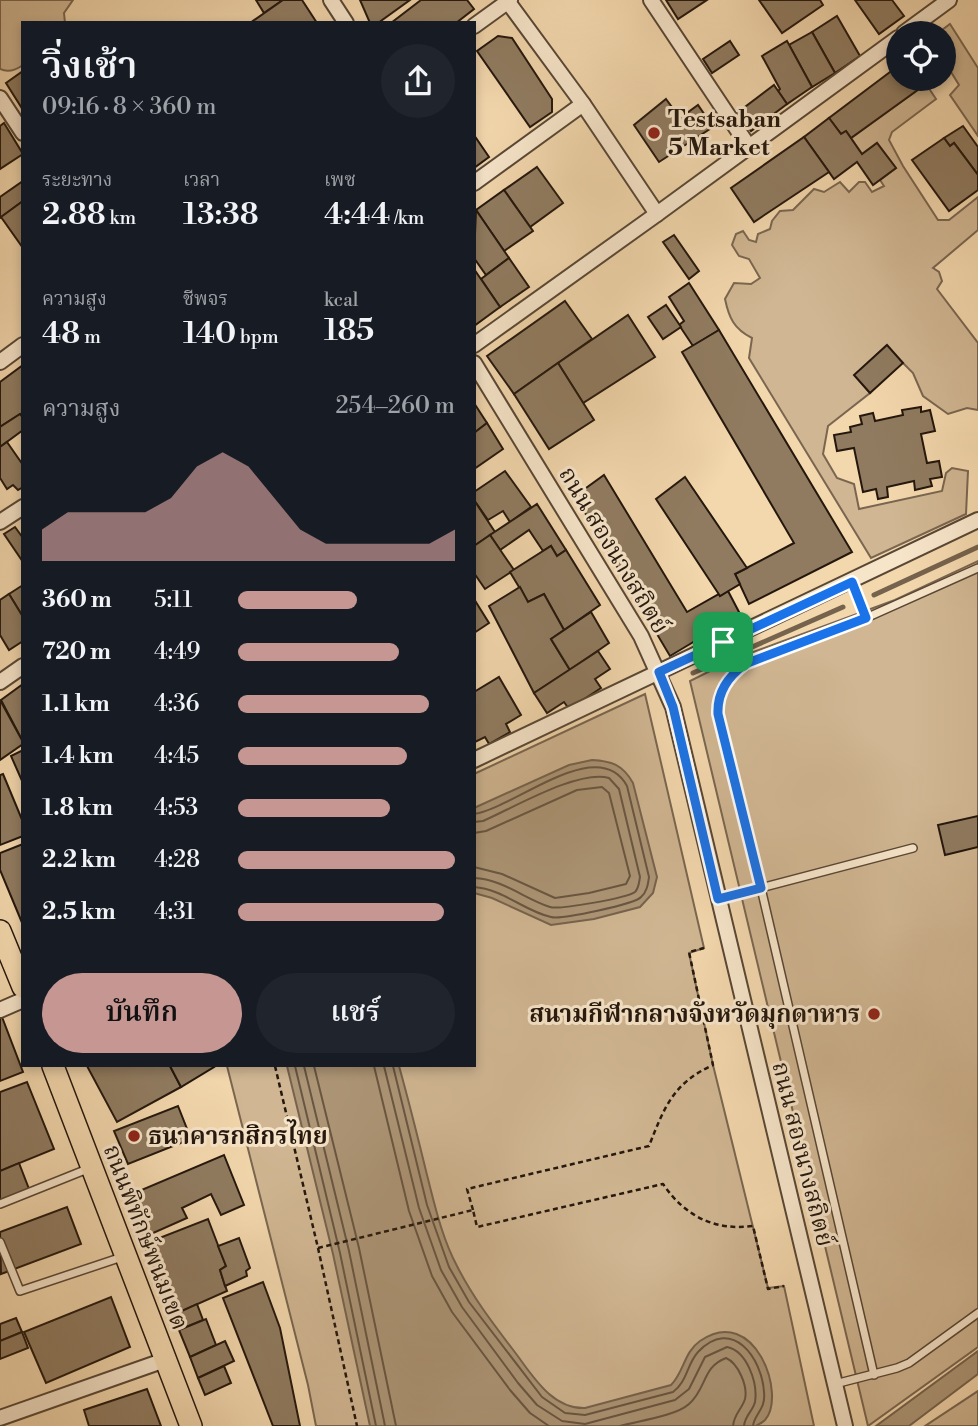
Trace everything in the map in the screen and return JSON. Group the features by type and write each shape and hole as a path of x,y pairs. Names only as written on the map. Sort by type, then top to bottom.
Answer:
{"main road":[{"path":"0,931 21,982"},
{"name":"ถนนพิทักษ์พนมเขต","path":"53,1067 191,1426"}],"street":[{"path":"331,0 345,21"},
{"path":"651,0 749,147"},
{"path":"920,21 949,0"},
{"path":"476,25 509,1 583,104 657,215"},
{"path":"476,344 886,47"},
{"path":"0,98 21,131"},
{"path":"476,182 583,104"},
{"path":"0,362 21,346"},
{"name":"ถนน สองนางสถิตย์","path":"476,366 641,636 673,707 845,1426"},
{"path":"0,522 21,508"},
{"path":"476,759 978,520"},
{"path":"0,682 21,667"},
{"path":"0,1010 21,1001"},
{"path":"0,1419 165,1360"}],"lane":[{"path":"874,1375 717,701 732,674 745,664 866,618 978,568"},
{"path":"852,582 866,618"},
{"path":"718,899 913,848"},
{"path":"0,1204 92,1167"},
{"path":"0,1242 20,1291 126,1256"},
{"path":"835,1384 909,1363 978,1313"}],"path":[{"path":"704,948 689,952 713,1065 695,1073 678,1088 664,1107 649,1146 467,1189 477,1227 663,1184 672,1198 690,1213 710,1223 733,1228 753,1226 768,1289 784,1286"},
{"path":"275,1067 357,1426"},
{"path":"318,1248 473,1210"}],"shaded area":[{"path":"0,0 73,0 64,13 65,21 21,21 21,66 9,71 0,69"},
{"path":"956,33 978,68 978,136 950,95 959,85 956,80"},
{"path":"916,91 931,91 936,99 892,132 889,140 938,220 949,220 978,197 978,230 933,268 939,272 942,281 937,289 978,343 978,410 967,408 948,414 923,396 913,373 886,346 855,375 870,393 828,426 823,454 837,478 854,484 859,509 942,491 946,473 952,468 968,471 966,514 871,558 749,358 752,338 733,322 725,299 734,283 751,284 760,278 749,259 739,256 732,245 736,234 743,231 749,240 756,242 758,234 770,229 772,221 780,211 793,210 814,189 824,192 840,182 849,192 859,182 865,182 872,192 884,186 880,180 896,168 877,143 862,154 851,138"},
{"name":"สนามกีฬากลางจังหวัดมุกดาหาร","path":"978,561 978,1347 868,1426 690,681 734,659 895,600"},
{"path":"645,694 704,948 689,953 713,1065 768,1288 784,1286 814,1426 316,1426 227,1067 476,1067 476,773"},
{"path":"978,1391 978,1426 925,1426"}],"water":[{"path":"592,760 605,761 625,772 633,783 657,877 653,893 640,907 594,919 551,925 476,894 476,807 569,765"},
{"path":"287,1067 399,1067 436,1210 452,1255 470,1289 493,1323 545,1390 563,1403 585,1408 671,1385 695,1346 719,1332 736,1334 751,1343 761,1357 769,1374 771,1408 765,1420 756,1426 370,1426 333,1254"},
{"path":"978,1351 978,1374 909,1426 876,1426"}],"building":[{"path":"256,0 283,0 264,13"},
{"path":"283,0 302,0 316,21 253,21"},
{"path":"360,0 410,0 381,21 369,21"},
{"path":"421,0 467,0 474,9 459,21 394,21"},
{"path":"666,0 707,0 678,19"},
{"path":"759,0 820,0 823,5 782,33"},
{"path":"855,0 892,0 904,16 897,21 886,21 886,29 879,34"},
{"path":"837,16 860,56 835,73 812,32"},
{"path":"812,32 835,73 812,87 789,45"},
{"path":"498,36 512,38 552,99 552,112 530,127 477,51"},
{"path":"730,41 739,55 712,73 703,59"},
{"path":"787,41 812,87 787,104 762,56"},
{"path":"21,72 21,107 6,83"},
{"path":"886,75 886,91 916,91 851,138 846,131 841,134 829,118"},
{"path":"774,85 787,104 751,131 737,113"},
{"path":"666,99 680,118 698,105 713,127 659,162 634,125"},
{"path":"829,118 841,134 846,131 862,154 877,143 896,168 873,185 857,162 834,179 804,137"},
{"path":"4,123 21,151 21,155 0,169 0,126"},
{"path":"963,126 978,147 978,175 954,143 950,146 944,138"},
{"path":"804,137 829,172 754,222 731,188"},
{"path":"476,138 489,157 476,167"},
{"path":"944,138 950,146 954,143 978,175 978,190 949,211 912,160"},
{"path":"537,167 563,203 530,227 504,190"},
{"path":"21,182 21,202 0,218 0,197"},
{"path":"504,190 533,231 504,251 476,210"},
{"path":"21,202 21,245 1,217"},
{"path":"476,210 509,258 486,275 476,261"},
{"path":"674,235 699,271 689,279 663,242"},
{"path":"509,258 529,287 500,307 481,279"},
{"path":"476,272 500,307 476,325"},
{"path":"689,283 719,330 693,346 679,325 684,321 669,297"},
{"path":"565,301 592,339 514,394 487,356"},
{"path":"666,305 681,327 663,339 648,317"},
{"path":"628,315 655,357 583,403 558,363"},
{"path":"719,330 852,552 749,604 735,574 794,543 682,352"},
{"path":"887,345 903,363 870,393 854,375"},
{"path":"558,363 594,420 549,449 514,394"},
{"path":"21,366 21,415 0,427 0,382"},
{"path":"476,406 487,423 476,431"},
{"path":"921,407 921,412 930,410 935,431 921,434 927,463 939,461 942,477 930,479 932,486 915,490 914,481 887,487 888,497 878,499 876,489 863,492 854,448 837,451 834,435 851,432 850,427 862,424 860,416 873,413 875,421 903,415 902,410"},
{"path":"21,415 21,431 0,447 0,427"},
{"path":"487,423 503,449 476,468 476,431"},
{"path":"7,442 21,462 21,488 18,490 13,485 7,489 0,478 0,447"},
{"path":"505,471 531,507 510,522 503,511 488,520 476,503 476,491"},
{"path":"604,475 687,612 728,591 740,614 670,656 575,496"},
{"path":"685,477 747,568 735,574 740,584 720,596 656,499"},
{"path":"476,503 495,532 476,545"},
{"path":"537,504 566,550 557,556 551,546 543,551 529,530 500,550 490,535"},
{"path":"15,527 21,535 21,559 4,534"},
{"path":"490,535 514,570 485,589 476,576 476,545"},
{"path":"551,546 557,556 566,550 600,605 564,630 544,594 528,602 510,572"},
{"path":"21,586 21,614 9,594"},
{"path":"520,587 528,602 544,594 564,630 551,639 570,670 534,693 489,606"},
{"path":"9,594 21,614 21,642 9,650 0,635 0,600"},
{"path":"476,602 489,623 476,632"},
{"path":"591,612 609,643 570,670 551,639"},
{"path":"598,651 610,669 595,679 601,688 569,709 564,702 547,713 534,693"},
{"path":"499,677 521,715 506,724 510,732 489,744 485,737 476,742 476,691"},
{"path":"21,685 21,738 1,700"},
{"path":"0,700 21,738 21,745 0,760"},
{"path":"21,751 21,778 11,756"},
{"path":"3,774 21,817 21,837 0,845 0,775"},
{"path":"978,816 978,847 945,855 938,825"},
{"path":"21,845 21,920 0,870 0,853"},
{"path":"2,1017 23,1072 0,1081"},
{"path":"88,1067 171,1067 181,1087 117,1122"},
{"path":"171,1067 214,1067 181,1087"},
{"path":"27,1082 54,1149 0,1171 0,1092"},
{"path":"178,1106 191,1139 128,1164 114,1131"},
{"path":"224,1155 244,1205 221,1215 211,1194 182,1208 187,1218 142,1238 125,1197"},
{"path":"19,1163 29,1189 0,1201 0,1171"},
{"path":"67,1207 81,1244 1,1274 0,1232"},
{"path":"208,1219 226,1266 220,1270 227,1291 173,1315 144,1244"},
{"path":"239,1238 250,1268 246,1271 247,1276 225,1286 220,1270 226,1266 218,1246"},
{"path":"263,1282 280,1328 300,1426 273,1426 223,1298"},
{"path":"111,1297 130,1347 46,1383 24,1332"},
{"path":"197,1304 203,1320 179,1330 173,1315"},
{"path":"16,1318 22,1332 0,1341 0,1324"},
{"path":"206,1319 216,1345 190,1357 179,1330"},
{"path":"22,1332 28,1348 0,1359 0,1341"},
{"path":"225,1341 234,1361 198,1378 190,1357"},
{"path":"224,1366 231,1383 205,1395 198,1378"},
{"path":"147,1389 161,1426 89,1426 84,1410"}],"waterway":[{"path":"874,595 978,547"},
{"path":"693,673 843,607"}],"place":[{"name":"Testsaban 5 Market","path":"654,133"},
{"name":"สนามกีฬากลางจังหวัดมุกดาหาร","path":"874,1014"},
{"name":"ธนาคารกสิกรไทย","path":"134,1136"}],"route":[{"path":"852,582 866,618 745,664 732,674 720,693 717,701 718,714 761,888 718,899 673,707 659,672 723,642 852,582"}]}
